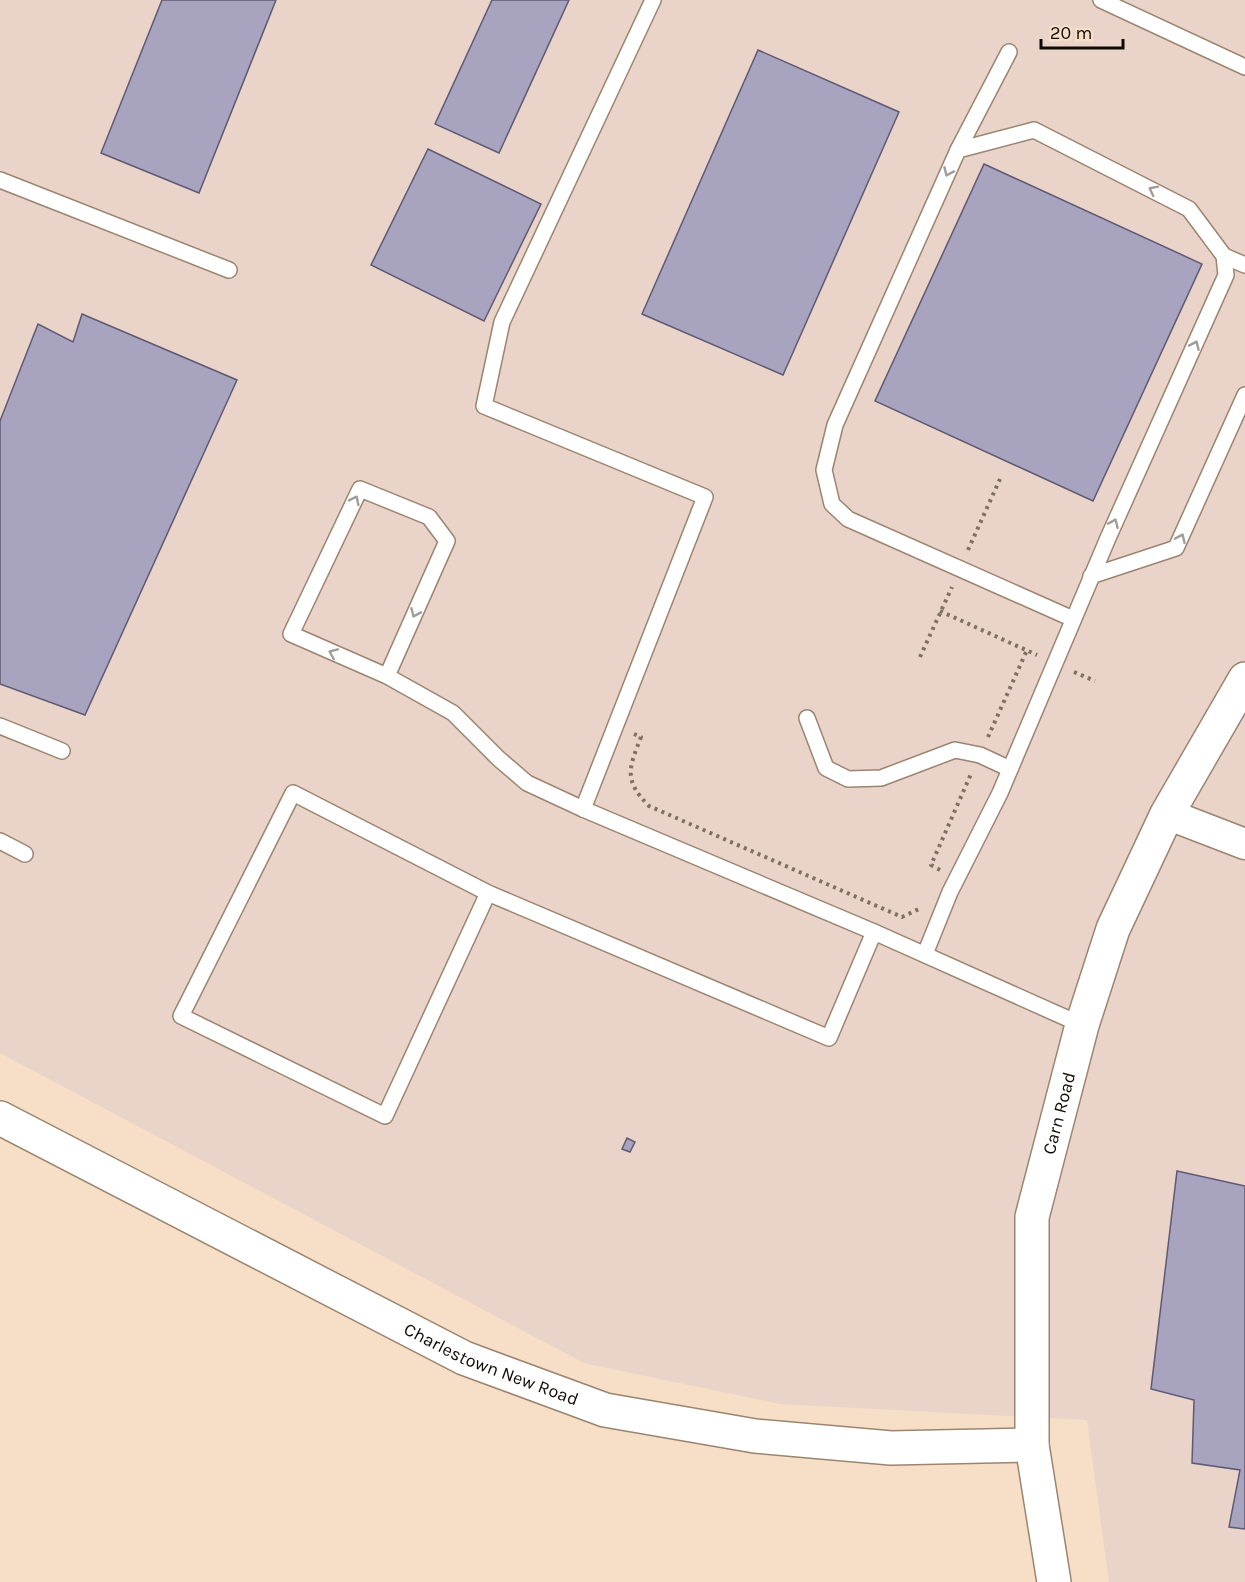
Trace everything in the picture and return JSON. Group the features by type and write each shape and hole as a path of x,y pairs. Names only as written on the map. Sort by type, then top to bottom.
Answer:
{"main road":[{"name":"Carn Road","path":"1054,1582 1032,1445 1032,1217 1082,1025 1113,928 1167,814 1245,680"},
{"name":"Charlestown New Road","path":"0,1118 464,1358 605,1410 754,1436 891,1448 1032,1445"}],"street":[{"path":"1167,814 1245,844"}],"lane":[{"path":"583,809 705,497 484,405 502,322 653,0"},
{"path":"1101,0 1245,67"},
{"path":"1009,52 958,150 835,424 824,470 832,504 848,519 1073,620"},
{"path":"958,150 1034,130 1189,209 1224,256 1245,265"},
{"path":"0,180 229,270"},
{"path":"925,954 950,892 1010,769 1091,576 1226,276 1224,256"},
{"path":"1091,576 1176,548 1245,395"},
{"path":"387,676 447,541 429,517 360,489 291,634 387,676 453,713 499,759 527,783 925,954 1082,1025"},
{"path":"807,718 826,768 848,779 881,778 955,750 980,755 1010,769"},
{"path":"0,726 62,751"},
{"path":"488,892 385,1116 181,1016 293,793 488,892 829,1038 874,932"},
{"path":"0,841 25,854"}],"path":[{"path":"940,611 1095,681"},
{"path":"940,880 944,872 931,865 1027,650"},
{"path":"616,726 641,737 631,761 629,776 636,793 649,806 902,917 929,904"}],"shaded area":[{"path":"0,0 1245,0 1245,1582 1109,1582 1087,1420 780,1404 584,1363 0,1053"}],"building":[{"path":"162,0 276,0 199,193 101,153"},
{"path":"492,0 569,0 499,153 435,124"},
{"path":"758,50 899,112 783,375 642,314"},
{"path":"428,149 541,204 484,321 371,265"},
{"path":"984,164 1202,264 1093,501 875,401"},
{"path":"82,314 237,380 85,715 0,684 0,421 38,324 73,342"},
{"path":"627,1138 635,1142 630,1152 622,1149"},
{"path":"1177,1171 1245,1186 1245,1529 1229,1527 1240,1470 1192,1463 1194,1400 1151,1389"}]}
